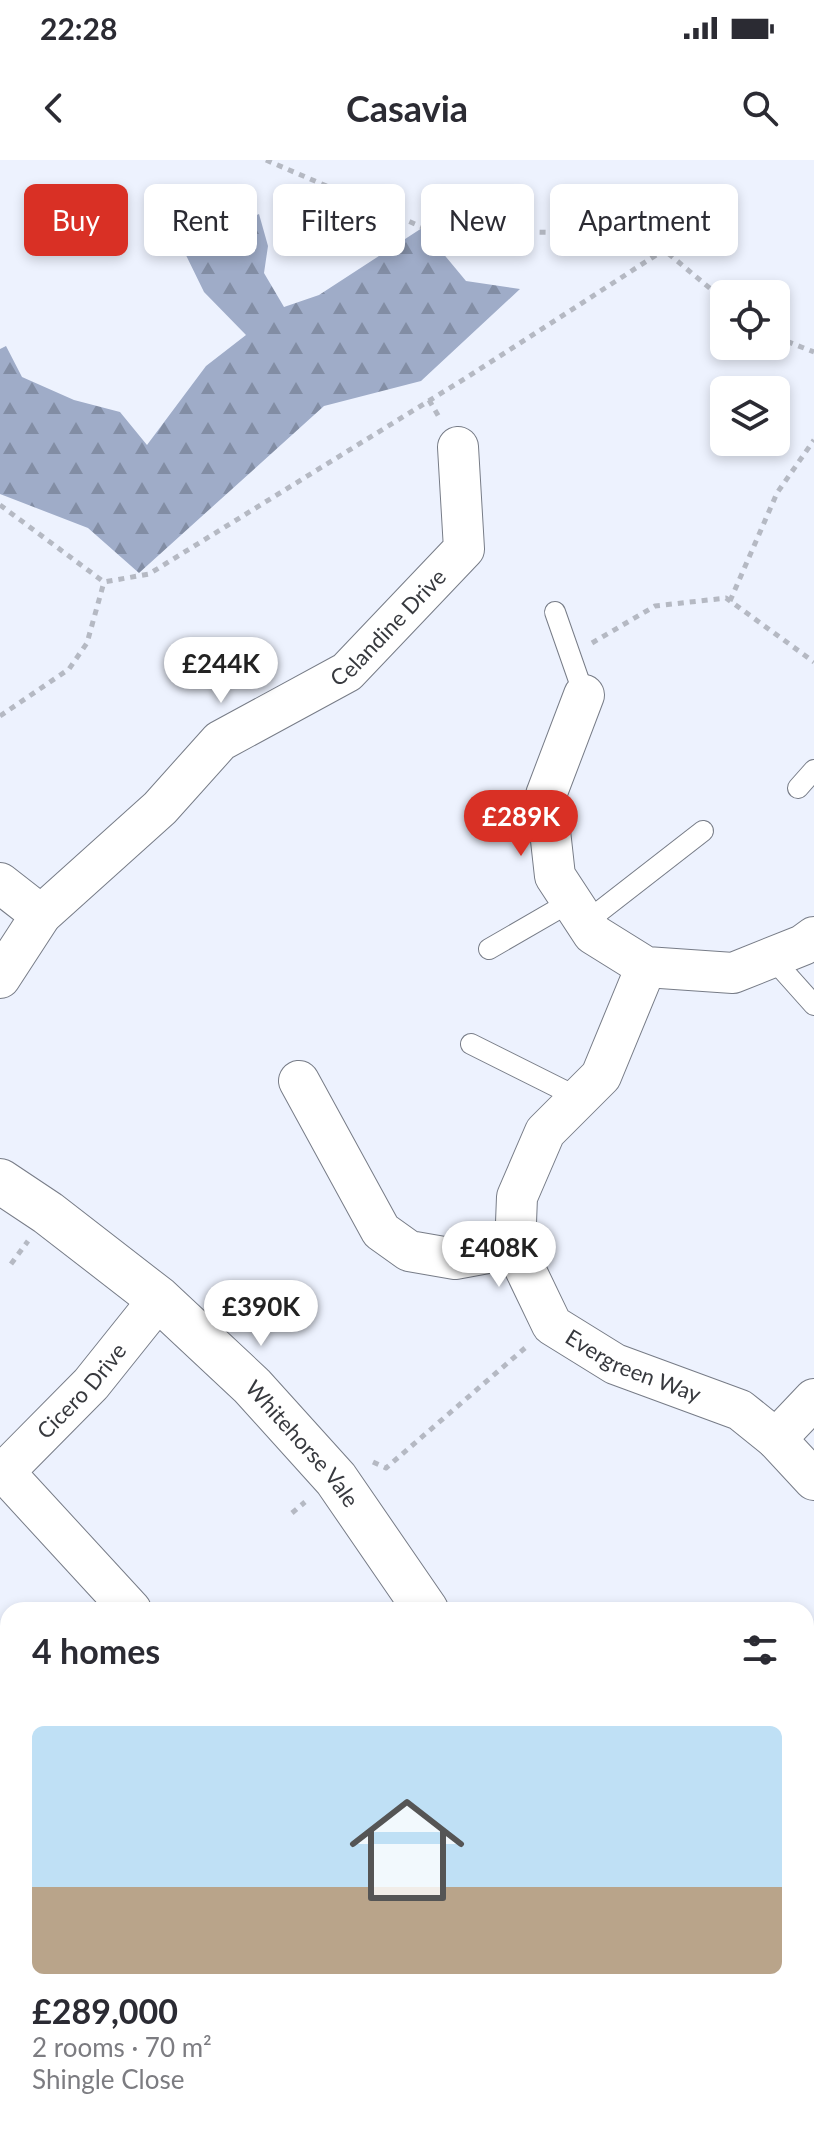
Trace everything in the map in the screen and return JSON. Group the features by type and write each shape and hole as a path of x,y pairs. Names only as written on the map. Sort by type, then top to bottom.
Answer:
{"street":[{"name":"Celandine Drive","path":"0,978 41,915 160,808 220,741 347,672 464,549 458,447"},
{"path":"584,695 546,795 555,876 593,934 646,967 733,973 803,945 814,937"},
{"path":"0,883 41,915"},
{"name":"Evergreen Way","path":"646,967 601,1076 545,1132 517,1197 515,1248 552,1325 615,1364 740,1410 776,1439 814,1480"},
{"path":"299,1081 381,1231 409,1251 455,1259 515,1248"},
{"name":"Whitehorse Vale","path":"0,1181 48,1213 159,1299 252,1386 336,1479 421,1602"},
{"name":"Cicero Drive","path":"3,1475 91,1384 159,1299"},
{"path":"776,1439 814,1399"},
{"path":"3,1475 123,1602"}],"lane":[{"path":"555,612 584,695"},
{"path":"798,788 814,770"},
{"path":"489,949 579,912 703,831"},
{"path":"772,958 814,1005"},
{"path":"471,1044 579,1098"}],"path":[{"path":"266,160 429,230 550,232"},
{"path":"0,505 104,582 149,574 655,256"},
{"path":"671,256 710,288"},
{"path":"790,343 814,352"},
{"path":"730,601 777,493 814,440"},
{"path":"0,716 69,669 87,643 104,582"},
{"path":"571,656 655,606 726,598 814,662"},
{"path":"11,1264 35,1231"},
{"path":"365,1459 386,1468 552,1325"}],"green space":[{"path":"257,215 268,246 264,273 284,307 319,295 379,256 405,256 405,239 421,229 421,256 445,256 466,281 520,289 421,381 324,406 139,573 88,528 0,494 0,349 6,346 22,377 74,400 120,412 147,445 206,366 246,335 204,292 186,256 257,256"}]}
